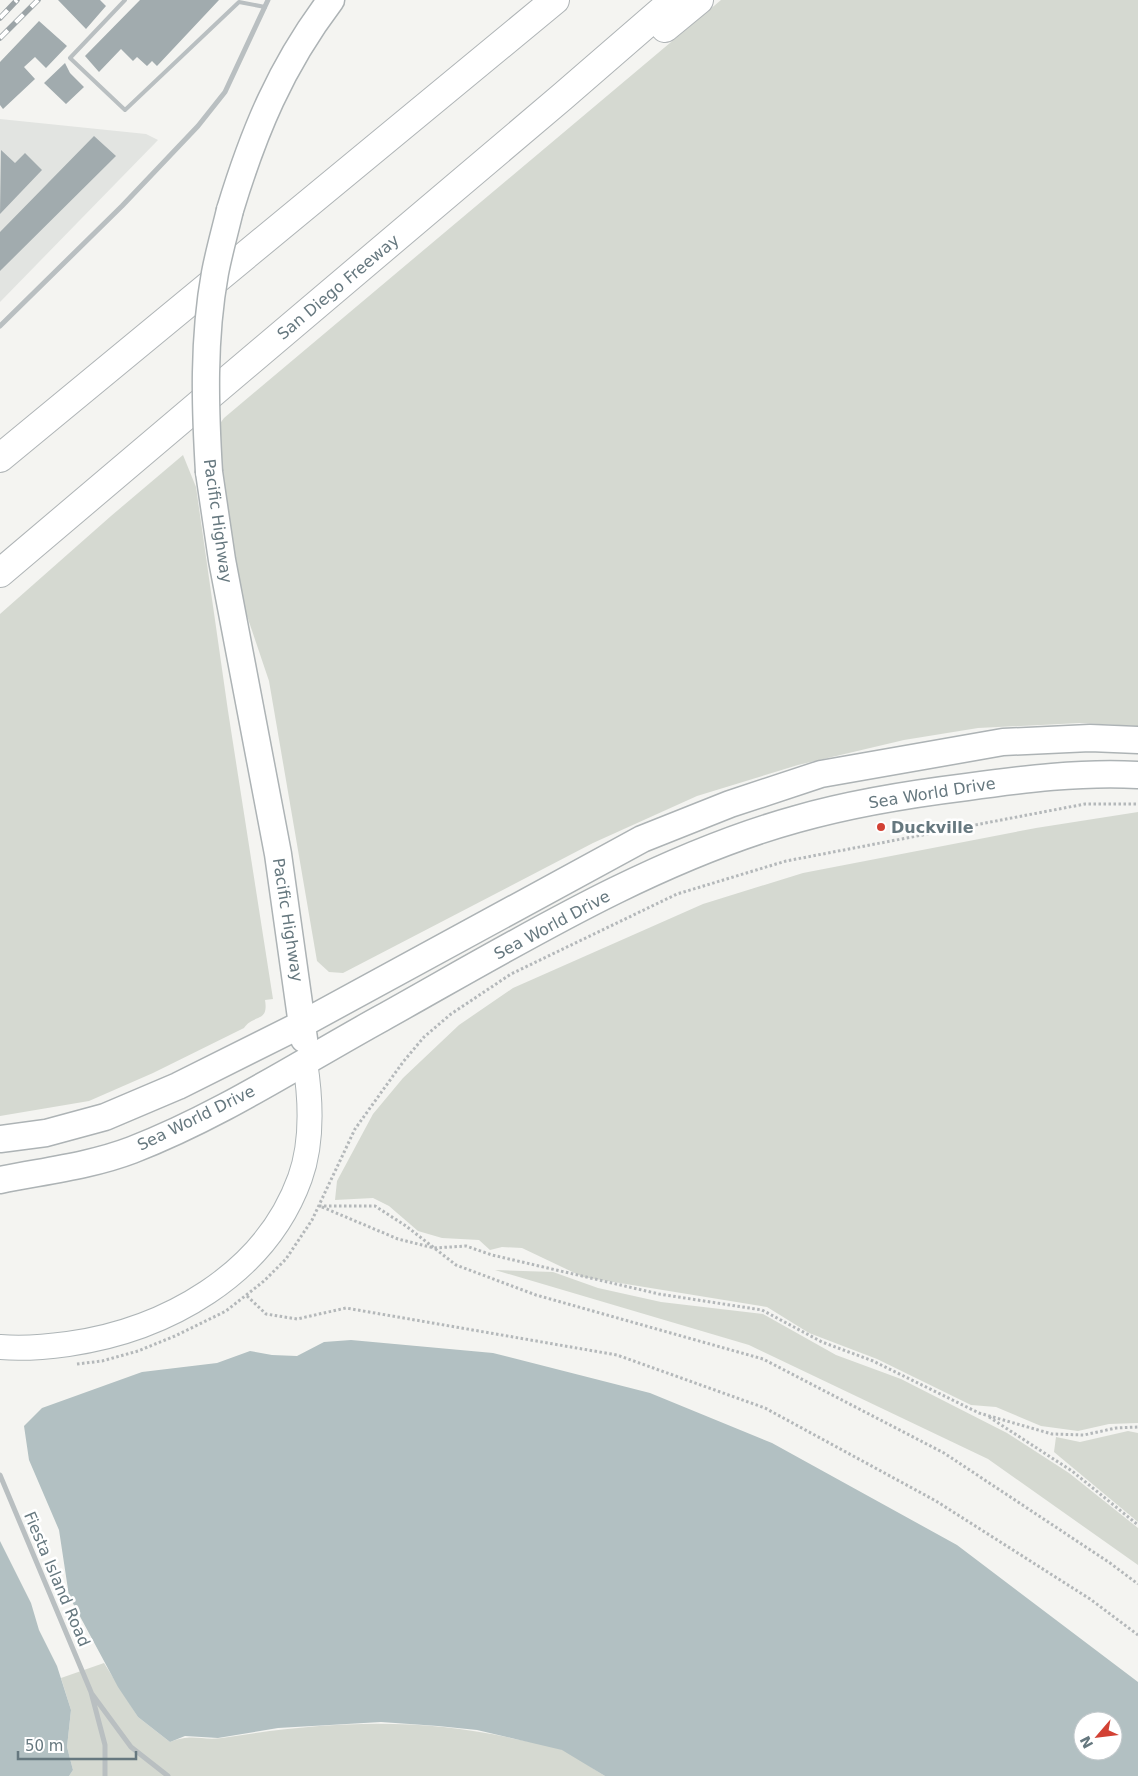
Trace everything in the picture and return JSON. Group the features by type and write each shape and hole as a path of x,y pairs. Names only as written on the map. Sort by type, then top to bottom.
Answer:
{"highway":[{"path":"0,458 555,0"},
{"name":"San Diego Freeway","path":"0,573 674,0"},
{"path":"562,97 652,39 699,0"}],"main road":[{"name":"Pacific Highway","path":"305,1062 304,1023 278,854 222,560 209,472 205,404 208,337 215,274 230,210 245,161 264,110 307,33 330,0"},
{"name":"Sea World Drive","path":"0,1139 46,1133 105,1117 178,1086 304,1023 642,839 730,804 822,774 994,744 1090,738 1138,740"},
{"name":"Sea World Drive","path":"0,1180 75,1166 130,1150 192,1123 305,1062 491,957 636,881 735,840 797,819 892,797 1061,774 1138,775"},
{"path":"0,1347 51,1346 96,1340 146,1324 200,1299 251,1256 269,1235 300,1178 308,1147 310,1108 305,1062"}],"street":[{"path":"0,326 122,206 198,126 225,92 268,0"},
{"name":"Fiesta Island Road","path":"0,1475 91,1692 105,1745 105,1776"},
{"name":"Fiesta Island Road","path":"91,1692 131,1747 168,1776"}],"lane":[{"path":"125,0 70,58 125,110 239,2 265,7"}],"path":[{"path":"532,963 677,894 786,861 1085,804 1138,804"},
{"path":"1138,1525 1072,1471 987,1415 873,1361 822,1342 762,1310 659,1294 492,1255 466,1246 434,1248 398,1239 319,1206 375,1206 434,1248 456,1265 536,1295 763,1359 944,1453 1110,1563 1138,1584"},
{"path":"247,1296 266,1314 297,1319 346,1308 617,1355 765,1408 936,1500 1090,1598 1138,1635"},
{"path":"987,1415 1052,1434 1084,1435 1116,1428 1138,1427"}],"shaded area":[{"path":"721,0 1138,0 1138,726 1080,723 978,728 904,740 798,765 697,796 593,843 343,973 329,972 317,961 269,681 242,601 226,515 216,429 224,418"},
{"path":"0,119 146,134 158,140 0,302"},
{"path":"183,455 196,487 228,711 273,999 265,1000 265,1012 244,1028 153,1073 89,1101 0,1116 0,614"},
{"path":"1138,812 1138,1423 1109,1424 1078,1431 1041,1426 996,1407 971,1405 877,1359 809,1333 767,1307 583,1277 522,1248 502,1247 490,1250 479,1240 442,1238 418,1231 389,1206 373,1198 335,1200 337,1181 373,1114 403,1078 459,1025 513,988 703,904 803,873 1036,828"},
{"path":"495,1270 553,1272 598,1288 661,1302 763,1314 836,1355 901,1379 1007,1433 1069,1473 1138,1528 1138,1565 988,1459 749,1345"},
{"path":"351,1340 493,1353 650,1393 772,1443 957,1545 1138,1682 1138,1776 605,1776 562,1750 477,1730 381,1722 278,1728 218,1738 185,1736 170,1742 138,1717 118,1687 69,1596 59,1530 29,1460 24,1426 42,1408 142,1372 217,1363 250,1351 272,1355 297,1356 324,1342"},
{"path":"1128,1431 1138,1433 1138,1522 1054,1452 1056,1437 1080,1442"},
{"path":"0,1541 31,1603 39,1630 57,1666 71,1710 67,1747 73,1770 69,1776 0,1776"},
{"path":"104,1663 138,1717 170,1742 185,1738 215,1739 332,1725 405,1724 478,1732 552,1746 569,1753 605,1776 69,1776 73,1770 67,1747 71,1710 61,1678"}],"building":[{"path":"58,0 100,0 106,6 86,29"},
{"path":"140,0 219,0 157,66 152,61 147,66 137,57 133,61 121,49 99,72 85,56"},
{"path":"39,21 67,46 46,68 35,57 24,67 35,79 3,109 0,105 0,62"},
{"path":"65,63 70,73 84,87 66,104 44,83"},
{"path":"94,136 116,156 0,271 0,232"},
{"path":"1,150 15,163 25,153 42,170 0,214"}],"railway":[{"path":"0,18 17,0"},
{"path":"0,38 38,0"}],"place":[{"name":"Duckville","path":"881,827"}]}
